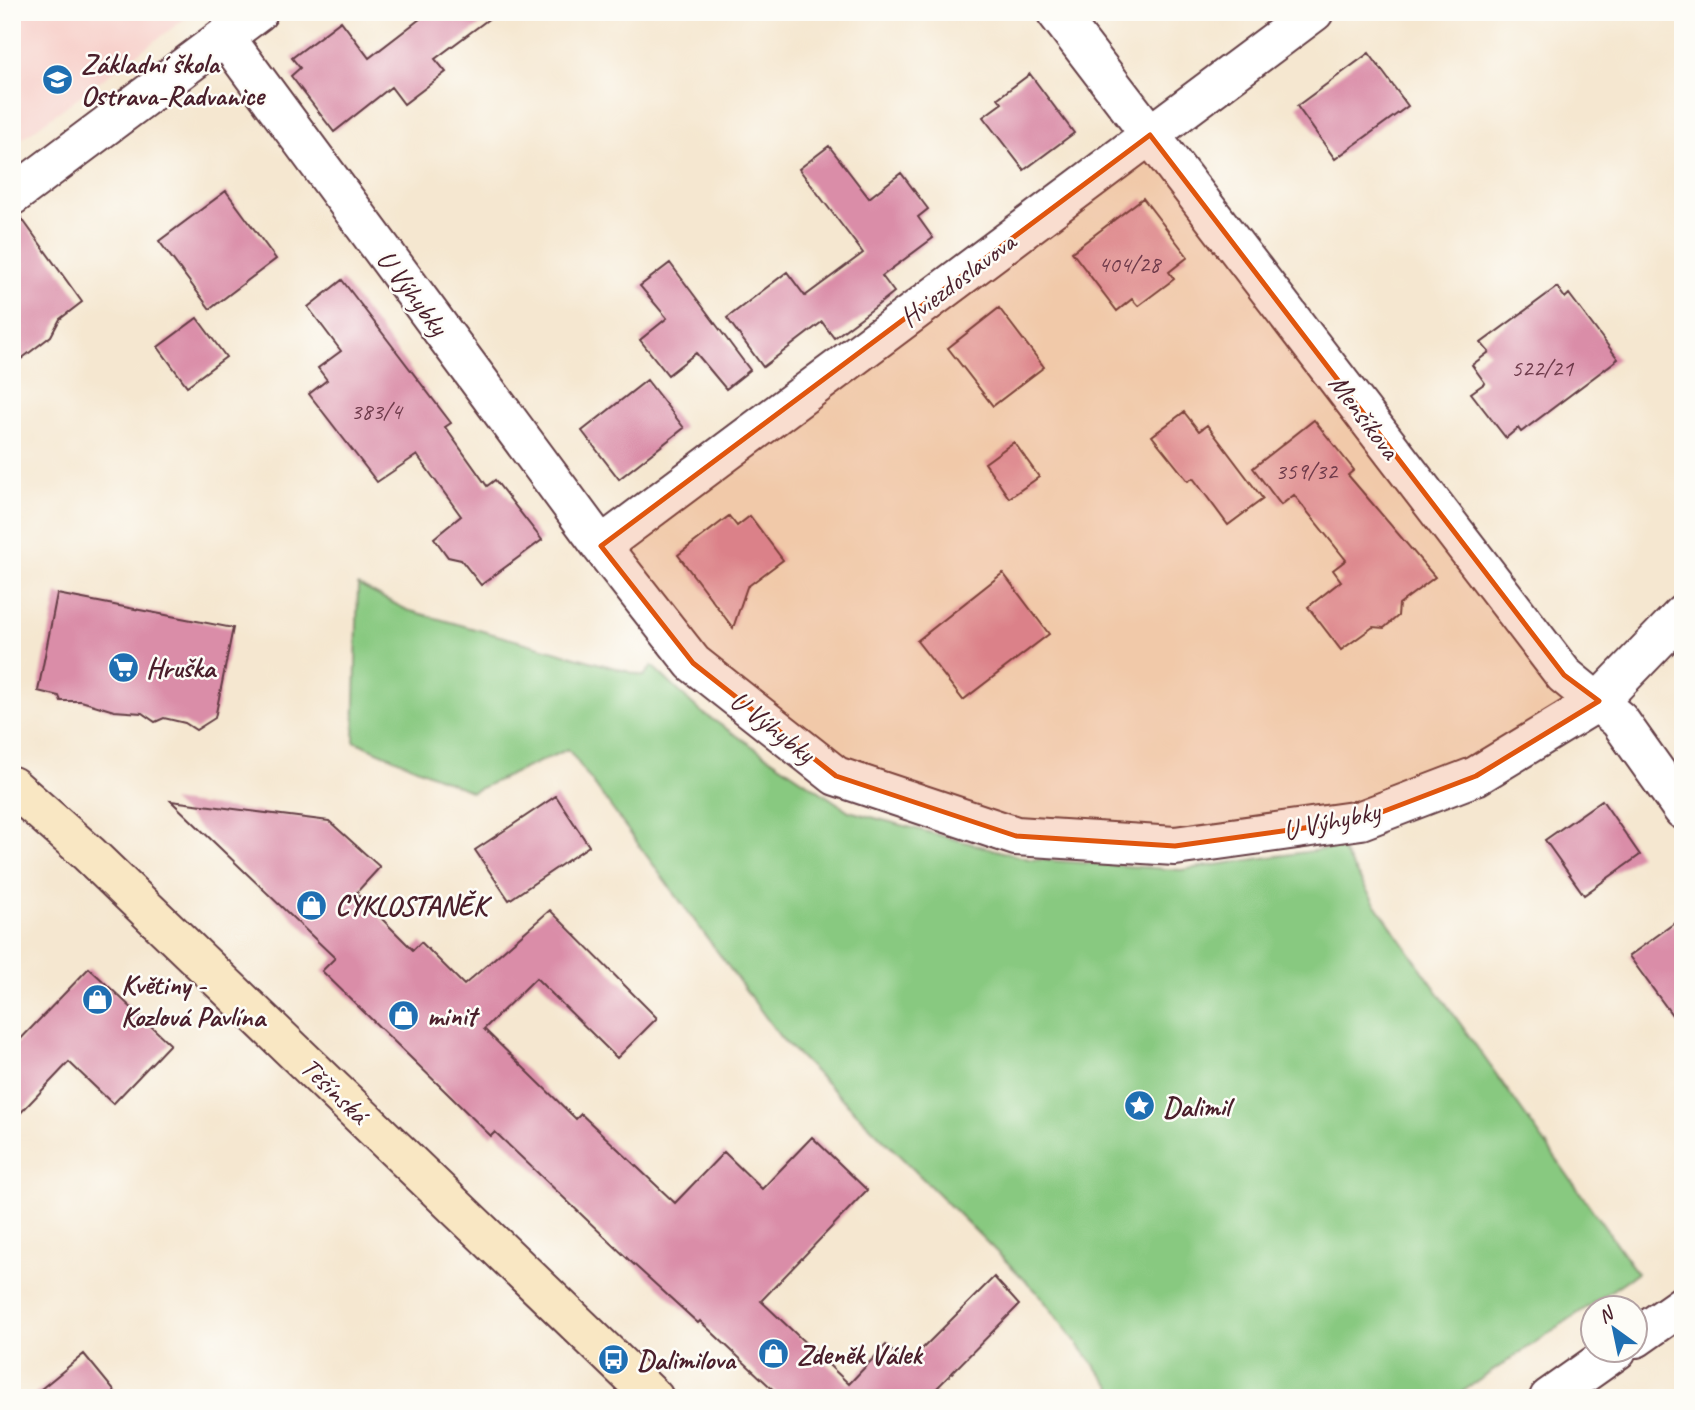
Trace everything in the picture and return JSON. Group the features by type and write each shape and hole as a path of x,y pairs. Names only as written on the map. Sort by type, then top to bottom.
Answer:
{"main road":[{"name":"Těšínská","path":"12,786 99,864 653,1398"}],"street":[{"path":"12,196 258,12"},
{"name":"Menšíkova","path":"1056,12 1564,676 1599,701 1619,720 1683,810"},
{"name":"Hviezdoslavova","path":"601,546 1314,12"},
{"name":"U Výhybky","path":"225,37 601,546 693,663 836,776 1016,836 1175,846 1361,820 1476,776 1599,701 1683,614"},
{"path":"1650,1328 1683,1305"},
{"path":"1549,1398 1597,1364"}],"highlighted area":[{"path":"1150,135 1564,675 1599,701 1476,776 1361,820 1175,846 1016,836 836,776 693,663 601,546"}],"shaded area":[{"name":"Základní škola Ostrava-Radvanice","path":"12,12 194,12 12,146"}],"green space":[{"path":"358,585 407,610 644,676 652,666 700,711 849,811 1029,859 1181,870 1340,847 1374,902 1637,1273 1606,1294 1580,1294 1580,1312 1453,1398 1120,1398 1037,1292 781,1038 568,749 472,792 354,741"}],"building":[{"path":"429,12 498,12 435,59 446,72 404,104 391,87 334,132 291,76 300,68 292,58 341,21 369,58"},
{"path":"1369,53 1408,106 1335,159 1297,106"},
{"path":"1030,74 1074,133 1024,170 983,117 1002,103 998,98"},
{"path":"829,146 869,198 901,173 928,209 918,217 933,238 882,276 894,292 874,308 834,338 822,322 763,367 727,318 787,272 805,296 863,253 799,169"},
{"path":"226,191 276,259 210,309 159,241"},
{"path":"1143,198 1188,257 1169,272 1174,279 1138,306 1132,299 1117,311 1072,252"},
{"path":"20,216 82,302 60,319 51,336 12,366 12,217"},
{"path":"670,263 750,370 726,389 696,353 668,375 640,340 667,318 640,286"},
{"path":"342,280 451,423 445,427 487,486 495,480 542,540 481,585 461,560 448,557 434,538 461,516 417,455 377,482 309,394 327,380 318,368 341,351 308,307"},
{"path":"1557,287 1565,298 1569,294 1618,359 1521,432 1518,428 1506,438 1471,393 1485,383 1472,365 1489,352 1481,343"},
{"path":"999,308 1044,367 993,406 948,348"},
{"path":"197,318 226,357 187,386 158,347"},
{"path":"647,380 684,428 619,479 582,431"},
{"path":"1184,412 1199,431 1207,425 1263,499 1228,525 1193,478 1188,481 1152,436"},
{"path":"1314,420 1354,470 1348,475 1435,577 1399,604 1398,616 1384,628 1373,627 1341,650 1308,607 1341,581 1333,570 1346,560 1294,495 1281,505 1253,468"},
{"path":"1014,442 1039,477 1009,498 985,463"},
{"path":"729,516 737,526 750,516 783,560 747,587 733,628 678,555"},
{"path":"1003,573 1049,634 963,700 917,641"},
{"path":"57,594 233,628 215,718 196,730 185,723 164,718 155,722 142,713 114,711 81,701 61,701 59,696 38,691"},
{"path":"556,796 589,846 509,900 475,850"},
{"path":"1602,800 1640,855 1584,895 1545,840"},
{"path":"171,801 329,821 380,867 356,893 413,950 421,942 464,985 550,910 657,1018 617,1058 536,978 484,1029 576,1119 581,1114 675,1203 724,1152 762,1189 812,1137 867,1190 761,1301 849,1384 886,1345 906,1365 994,1277 1019,1305 934,1391 941,1398 782,1398 700,1321 698,1323 629,1260 495,1132 491,1136 322,971 335,958"},
{"path":"1683,917 1683,1030 1629,956"},
{"path":"89,968 170,1044 113,1104 69,1062 12,1122 12,1048"},
{"path":"84,1354 120,1398 30,1398"}],"place":[{"name":"Základní škola Ostrava-Radvanice","path":"58,79"},
{"name":"Hruška","path":"123,667"},
{"name":"CYKLOSTANĚK","path":"312,905"},
{"name":"Květiny - Kozlová Pavlína","path":"98,1000"},
{"name":"minit","path":"404,1015"},
{"name":"Dalimil","path":"1140,1106"},
{"name":"Zdeněk Válek","path":"774,1354"},
{"name":"Dalimilova","path":"614,1359"}]}
